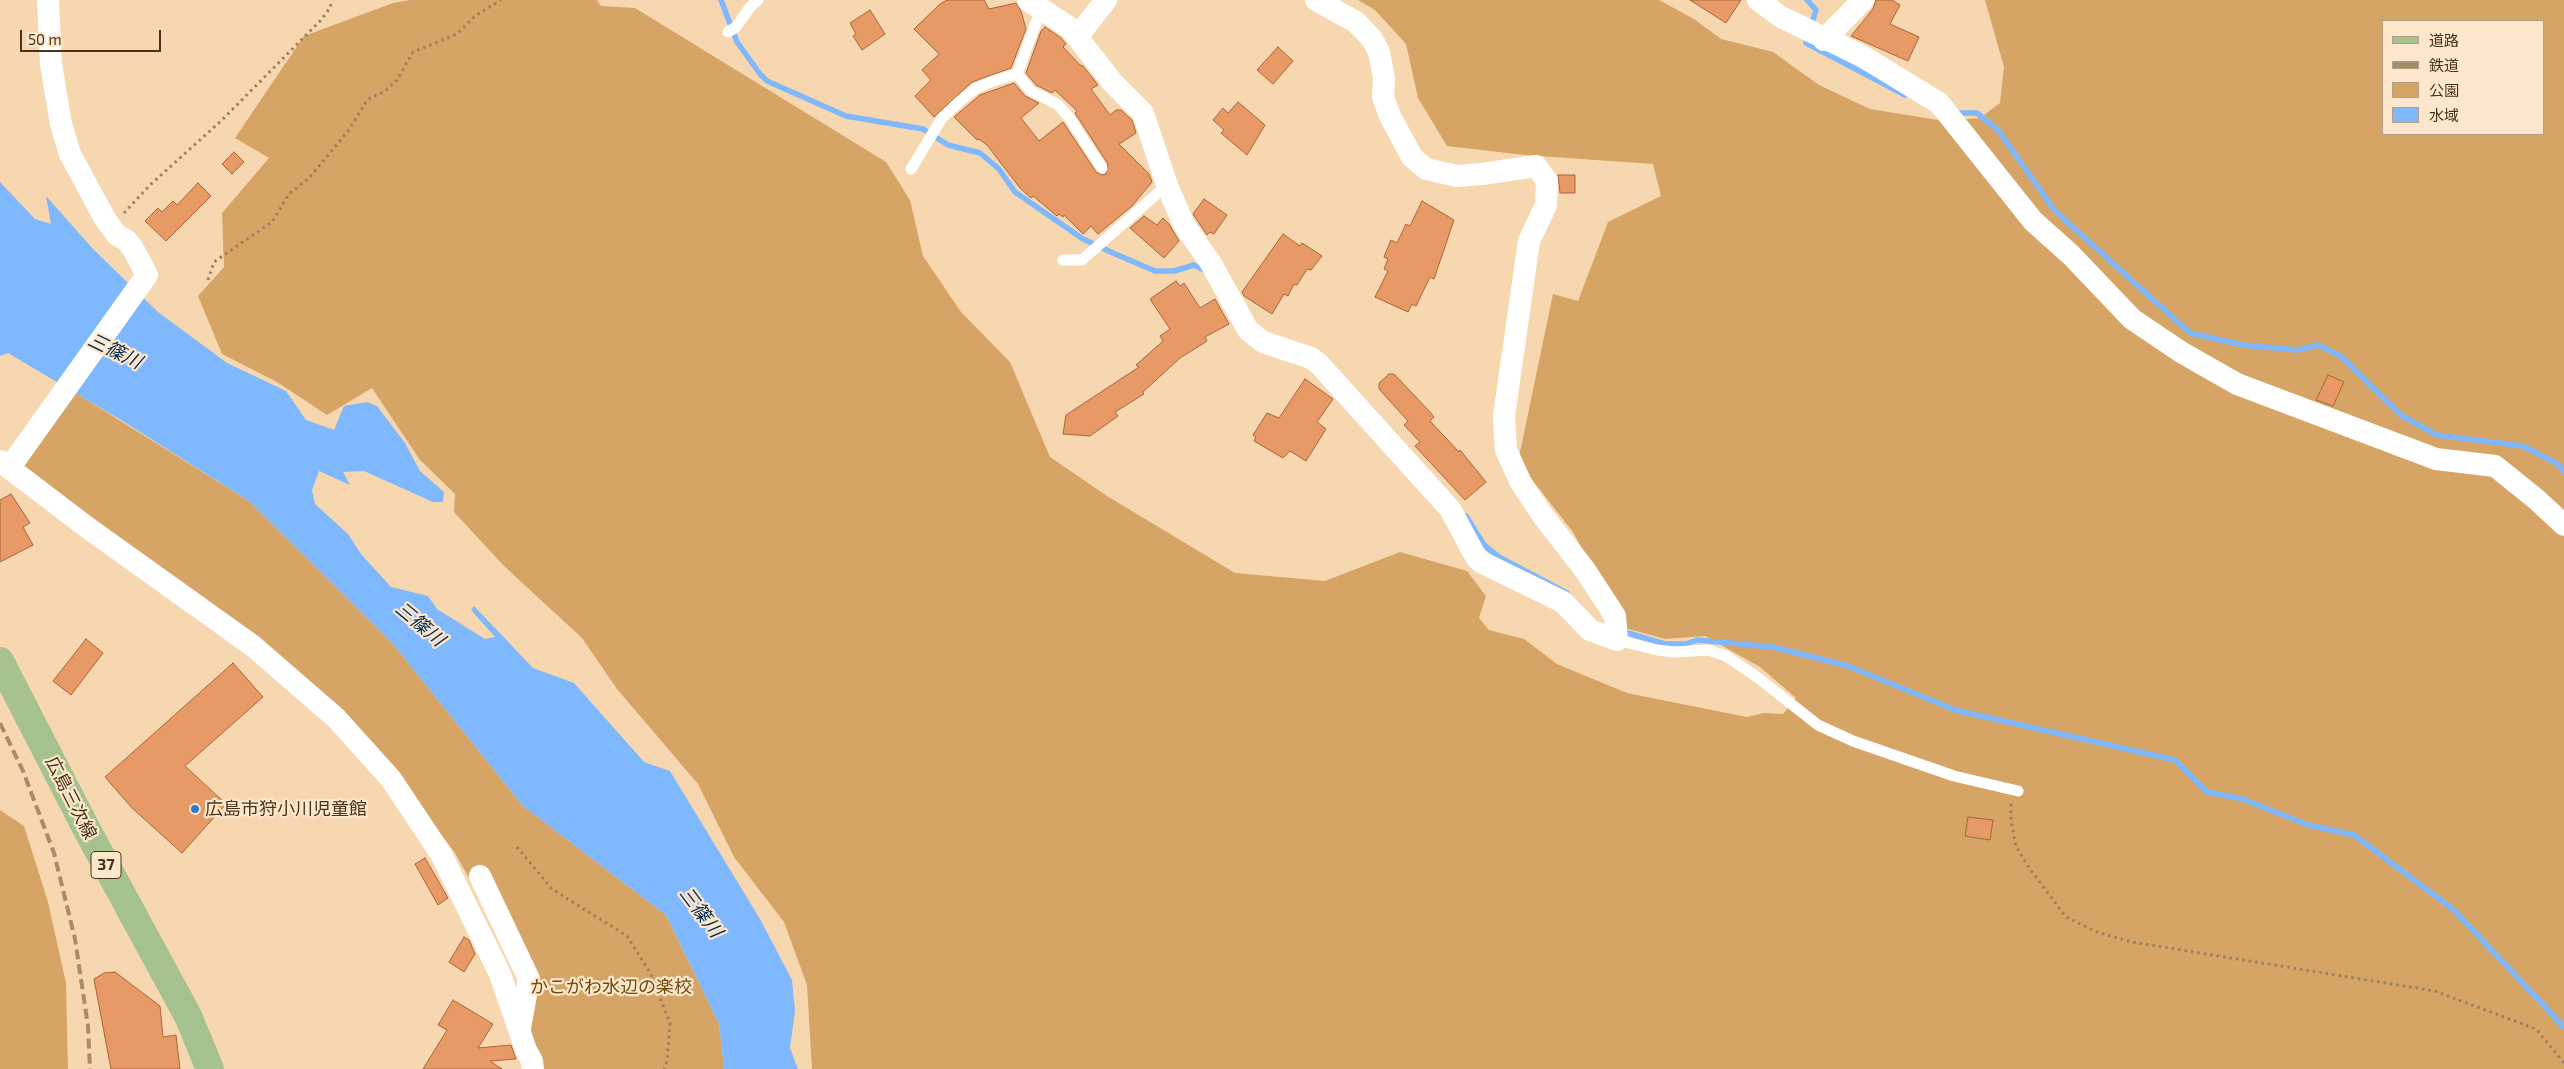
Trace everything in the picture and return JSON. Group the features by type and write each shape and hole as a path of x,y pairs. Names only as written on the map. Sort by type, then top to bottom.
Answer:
{"main road":[{"name":"広島三次線","path":"0,661 86,828 188,1016 210,1069"}],"street":[{"path":"48,0 50,64 61,124 70,154 93,197 117,235 121,236 132,247 147,275 42,423 5,464 95,533 253,646 336,718 391,779 441,854 500,974 532,1061 533,1069"},
{"path":"1077,38 1106,0"},
{"path":"1035,4 1070,28 1113,83 1143,113 1167,185 1184,224 1210,262 1248,330 1263,342 1311,358 1319,364 1450,509 1476,557 1481,562 1563,602 1590,630 1616,629 1585,570 1543,516 1521,483 1506,450 1504,416 1529,241 1546,205 1547,181 1536,166 1457,176 1426,169 1412,157 1390,116 1383,97 1384,78 1379,52 1372,39 1356,22 1316,0"},
{"path":"1758,0 1781,18 1869,60 1940,103 2033,221 2071,255 2132,319 2181,352 2237,384 2436,459 2495,466 2536,499 2564,525"},
{"path":"1824,40 1863,0"},
{"path":"480,876 529,979 520,1030"}],"lane":[{"path":"728,32 736,27 751,6 758,0"},
{"path":"1017,74 1035,4"},
{"path":"1017,74 1031,91 1057,104 1068,116 1102,168"},
{"path":"911,169 942,118 960,101 976,88 1017,74"},
{"path":"1063,260 1082,260 1167,185"},
{"path":"1616,629 1657,650 1708,650 1726,656 1757,677 1818,725 1853,741 1954,776 1976,783 2014,790"}],"path":[{"path":"121,236 125,212 130,204 221,121 321,20 330,8 332,0"},
{"path":"208,280 214,262 272,222 290,194 309,178 348,131 368,98 384,92 397,80 413,52 457,34 475,16 502,0"},
{"path":"2014,790 2011,821 2016,846 2029,868 2066,917 2097,932 2132,942 2435,991 2536,1029 2564,1063"},
{"path":"516,847 552,889 627,936 651,974 670,1023 668,1061 664,1069"}],"green space":[{"path":"410,0 597,0 601,6 635,8 886,162 910,200 923,256 961,312 1010,362 1050,457 1107,496 1235,573 1325,581 1400,552 1467,571 1486,596 1479,618 1489,630 1524,639 1557,664 1627,693 1747,717 1764,713 1783,714 1796,698 1760,667 1705,636 1665,639 1625,628 1573,532 1518,462 1553,294 1578,301 1608,222 1661,196 1653,164 1524,155 1447,146 1418,98 1406,44 1375,10 1358,0 1659,0 1694,19 1721,39 1773,52 1819,85 1870,109 1944,121 1980,118 2000,103 2004,67 1985,0 2564,0 2564,1069 812,1069 807,985 784,922 734,857 698,784 617,689 582,638 504,566 454,512 455,494 420,460 372,388 327,415 277,382 222,354 198,296 224,267 222,213 269,158 235,138 304,36 393,3"},
{"name":"かこがわ水辺の楽校","path":"71,390 249,501 393,644 523,806 666,915 719,1024 724,1069 537,1069 518,965 455,853 395,773 16,466"},
{"path":"0,810 24,826 48,902 66,983 68,1069 0,1069"}],"water":[{"name":"三篠川","path":"0,182 35,219 51,224 46,196 93,249 158,312 227,363 286,391 306,420 334,430 344,406 367,402 377,406 405,443 420,471 444,492 443,502 433,502 364,471 343,472 350,485 319,471 312,490 315,504 348,534 361,554 391,587 428,596 437,609 485,639 495,637 471,610 474,606 533,668 574,683 644,762 670,771 760,919 792,980 795,1011 790,1048 798,1069 724,1069 719,1024 666,915 523,806 393,644 249,501 121,420 8,353 0,356"}],"building":[{"path":"947,0 984,0 989,9 1016,3 1021,11 1026,29 1011,68 972,82 934,117 915,96 931,80 922,70 939,54 914,29 940,4"},
{"path":"1690,0 1741,0 1726,23"},
{"path":"1876,0 1892,0 1900,5 1890,24 1919,37 1908,61 1851,36 1873,9"},
{"path":"870,10 885,34 862,50 853,36 856,34 850,23"},
{"path":"1045,27 1061,38 1066,44 1063,47 1083,66 1098,85 1091,89 1110,115 1116,110 1121,110 1132,120 1136,133 1119,144 1149,174 1152,182 1132,206 1098,234 1091,226 1083,234 1064,215 1063,217 1059,214 1057,216 1033,196 1031,198 1020,188 987,145 979,139 977,140 954,117 980,95 1014,83 1025,96 1039,103 1021,118 1039,141 1063,122 1096,172 1102,175 1106,174 1108,164 1075,113 1077,111 1055,90 1052,93 1036,85 1026,73 1041,31"},
{"path":"1278,47 1293,61 1273,84 1257,70"},
{"path":"1238,102 1265,125 1247,155 1221,133 1224,130 1213,120 1223,108 1228,113"},
{"path":"234,152 244,162 232,174 222,164"},
{"path":"1558,175 1575,175 1575,193 1560,193"},
{"path":"198,183 211,196 166,241 145,221 158,208 162,212 173,201 177,205"},
{"path":"1204,199 1227,215 1214,234 1210,232 1207,235 1193,214"},
{"path":"1422,201 1454,220 1434,279 1430,277 1416,306 1412,304 1408,312 1375,297 1388,271 1384,269 1388,259 1384,257 1391,240 1397,243 1406,224 1410,226"},
{"path":"1144,216 1157,225 1163,218 1179,241 1164,258 1130,228"},
{"path":"1283,234 1300,246 1302,243 1322,256 1311,270 1307,269 1297,285 1294,284 1288,296 1284,294 1272,314 1244,296 1242,292"},
{"path":"1176,281 1180,286 1184,283 1200,308 1215,299 1229,324 1205,337 1207,341 1180,358 1143,392 1144,394 1115,412 1118,416 1090,436 1063,434 1066,415 1139,367 1136,365 1163,341 1160,336 1170,329 1150,299"},
{"path":"1389,374 1394,374 1430,412 1434,417 1430,421 1459,452 1460,450 1486,482 1465,500 1415,446 1420,442 1404,425 1408,421 1379,389 1379,383"},
{"path":"2328,375 2344,382 2333,406 2316,400"},
{"path":"1305,379 1333,399 1317,422 1326,429 1306,461 1290,451 1283,458 1254,441 1256,437 1253,435 1267,413 1279,418"},
{"path":"11,494 30,523 23,527 33,545 0,562 0,500"},
{"path":"86,639 103,653 71,695 53,681"},
{"path":"233,663 263,697 185,766 226,804 182,853 132,808 105,777"},
{"path":"1968,817 1993,820 1990,840 1965,836"},
{"path":"425,858 448,898 438,905 415,864"},
{"path":"464,937 469,940 475,954 464,972 449,962"},
{"path":"115,972 160,1006 163,1037 176,1035 180,1069 111,1069 94,979 104,973"},
{"path":"453,1000 493,1024 478,1048 511,1045 516,1059 490,1061 502,1069 423,1069 447,1030 438,1025"}],"waterway":[{"path":"721,0 737,42 767,81 846,116 923,129 948,145 980,153 999,169 1015,192 1083,239 1113,253 1155,271 1174,271 1194,265 1206,271"},
{"path":"1807,0 1816,10 1811,26"},
{"path":"1808,34 1806,43 1905,95"},
{"path":"1954,113 1977,113 1998,130 2055,211 2190,333 2243,345 2297,350 2318,345 2341,356 2402,416 2437,435 2523,446 2558,464 2564,472"},
{"path":"1466,516 1484,545 1499,557 1567,593"},
{"path":"1621,631 1665,644 1686,644 1697,640 1773,647 1848,666 1955,710 2175,760 2207,792 2243,799 2308,825 2354,835 2454,910 2564,1027"}],"railway":[{"path":"0,723 23,771 54,853 75,939 88,1026 90,1069"}],"place":[{"name":"広島市狩小川児童館","path":"195,809"}]}
